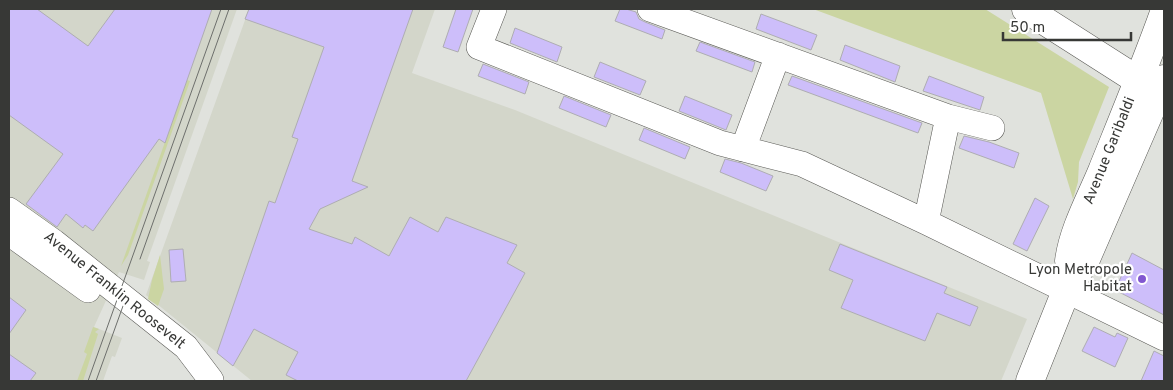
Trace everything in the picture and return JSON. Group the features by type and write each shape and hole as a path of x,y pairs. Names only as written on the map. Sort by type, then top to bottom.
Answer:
{"main road":[{"path":"1026,9 1157,88"},
{"name":"Avenue Garibaldi","path":"1036,379 1066,291 1070,252 1080,223 1157,88 1149,52 1164,13"}],"street":[{"path":"494,9 479,46 720,143 802,164 1164,338"},
{"path":"650,9 948,117 992,128"},
{"path":"743,149 778,55"},
{"path":"926,222 948,117"},
{"name":"Avenue Franklin Roosevelt","path":"9,210 54,242 82,275 181,361 212,381"},
{"name":"Avenue Franklin Roosevelt","path":"9,233 82,275"}],"shaded area":[{"path":"9,9 237,9 147,261 150,262 144,280 119,272 94,327 122,338 115,357 112,356 103,381 9,381"},
{"path":"249,9 435,9 412,73 515,110 1027,319 1001,381 252,381 146,295"}],"green space":[{"path":"813,9 985,9 1109,87 1079,162 1078,182 1073,199 1041,93"},
{"path":"187,80 190,81 128,255 121,266"},
{"path":"160,255 164,289 158,306 148,299"},
{"path":"93,327 99,329 95,332 98,334 83,381 77,381 87,354 84,352"}],"building":[{"path":"9,9 37,9 88,46 115,9 212,9 165,143 159,139 93,231 85,225 83,228 66,214 57,227 26,204 63,154 9,115"},
{"path":"249,9 413,9 352,181 368,187 320,209 309,229 352,244 355,237 389,256 410,217 438,232 446,217 517,245 507,263 525,273 466,381 298,381 286,375 298,352 254,329 233,366 217,353 269,201 275,203 298,139 292,137 324,47 245,19"},
{"path":"456,9 473,9 458,52 443,47"},
{"path":"620,9 636,12 639,19 665,30 662,39 615,21"},
{"path":"761,14 817,35 811,50 756,29"},
{"path":"515,28 562,47 557,62 510,43"},
{"path":"700,42 755,62 752,72 696,51"},
{"path":"845,45 900,66 895,82 840,60"},
{"path":"600,62 646,81 640,95 594,77"},
{"path":"483,64 529,82 525,94 478,76"},
{"path":"792,76 922,123 918,133 788,85"},
{"path":"929,76 984,97 980,110 923,91"},
{"path":"564,96 611,115 606,127 559,108"},
{"path":"685,96 732,115 726,130 679,111"},
{"path":"644,128 690,147 685,159 639,140"},
{"path":"964,136 989,142 1019,153 1014,168 959,148"},
{"path":"725,159 741,163 773,176 766,191 720,172"},
{"path":"1035,198 1049,206 1027,251 1013,244"},
{"path":"840,244 947,287 944,293 978,307 970,326 937,313 925,341 841,308 853,280 829,270"},
{"path":"183,249 186,281 171,282 169,250"},
{"name":"Lyon Metropole Habitat","path":"1132,253 1164,270 1164,315 1115,290"},
{"path":"9,297 26,310 9,334"},
{"path":"1094,327 1115,337 1117,333 1128,338 1115,367 1082,351"},
{"path":"1154,351 1164,356 1164,381 1141,381"},
{"path":"9,354 36,373 30,381 9,381"}],"tram line":[{"path":"88,381 221,9"},
{"path":"140,259 229,9"},
{"path":"96,381 123,306"}],"place":[{"name":"Lyon Metropole Habitat","path":"1142,279"}]}
